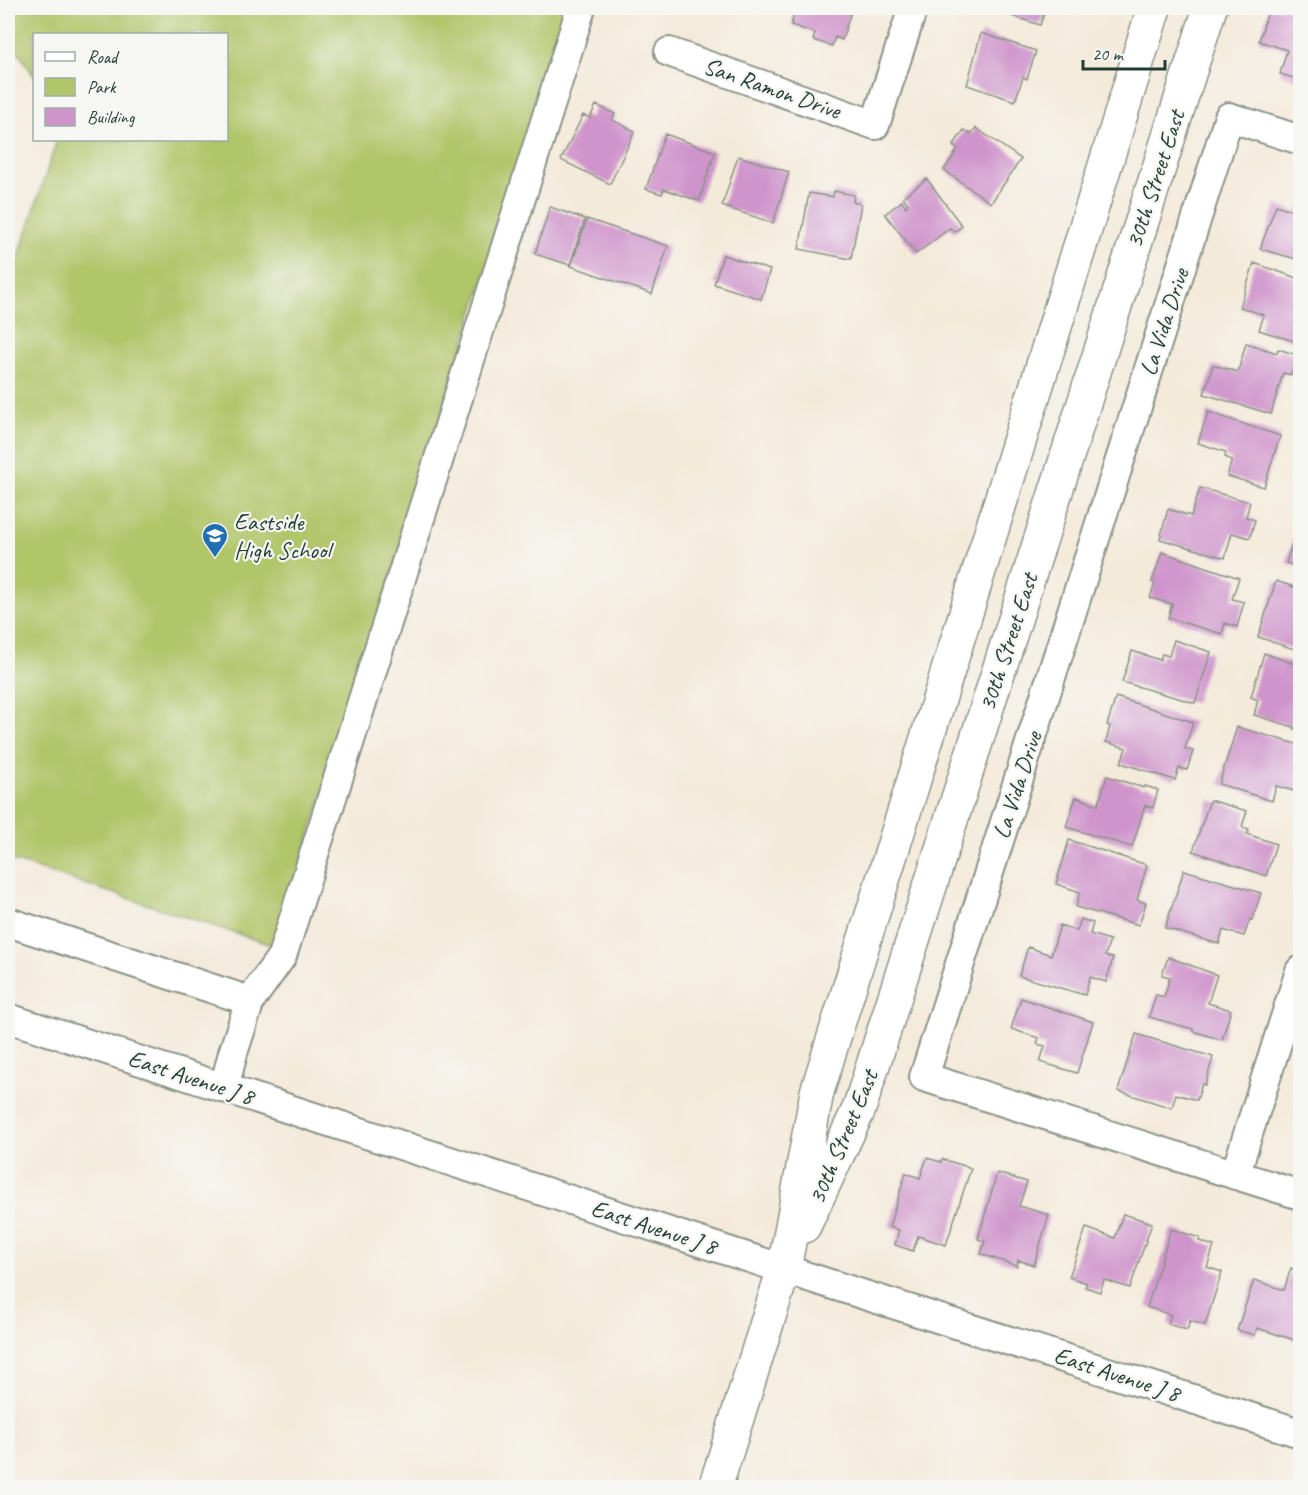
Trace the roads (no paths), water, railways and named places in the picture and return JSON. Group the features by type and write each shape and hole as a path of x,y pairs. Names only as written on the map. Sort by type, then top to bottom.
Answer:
{"main road":[{"name":"30th Street East","path":"715,1488 784,1269 817,1092 1154,8"},
{"name":"30th Street East","path":"784,1269 859,1109 1210,8"}],"street":[{"path":"224,1088 250,1001 282,956 581,8"},
{"name":"San Ramon Drive","path":"669,52 875,125 913,8"},
{"name":"La Vida Drive","path":"1300,140 1229,117 924,1077 1300,1195"},
{"path":"8,922 250,1001"},
{"path":"1235,1175 1300,971"},
{"name":"East Avenue J 8","path":"8,1018 1300,1433"}],"place":[{"name":"Eastside High School","path":"215,559"}]}
